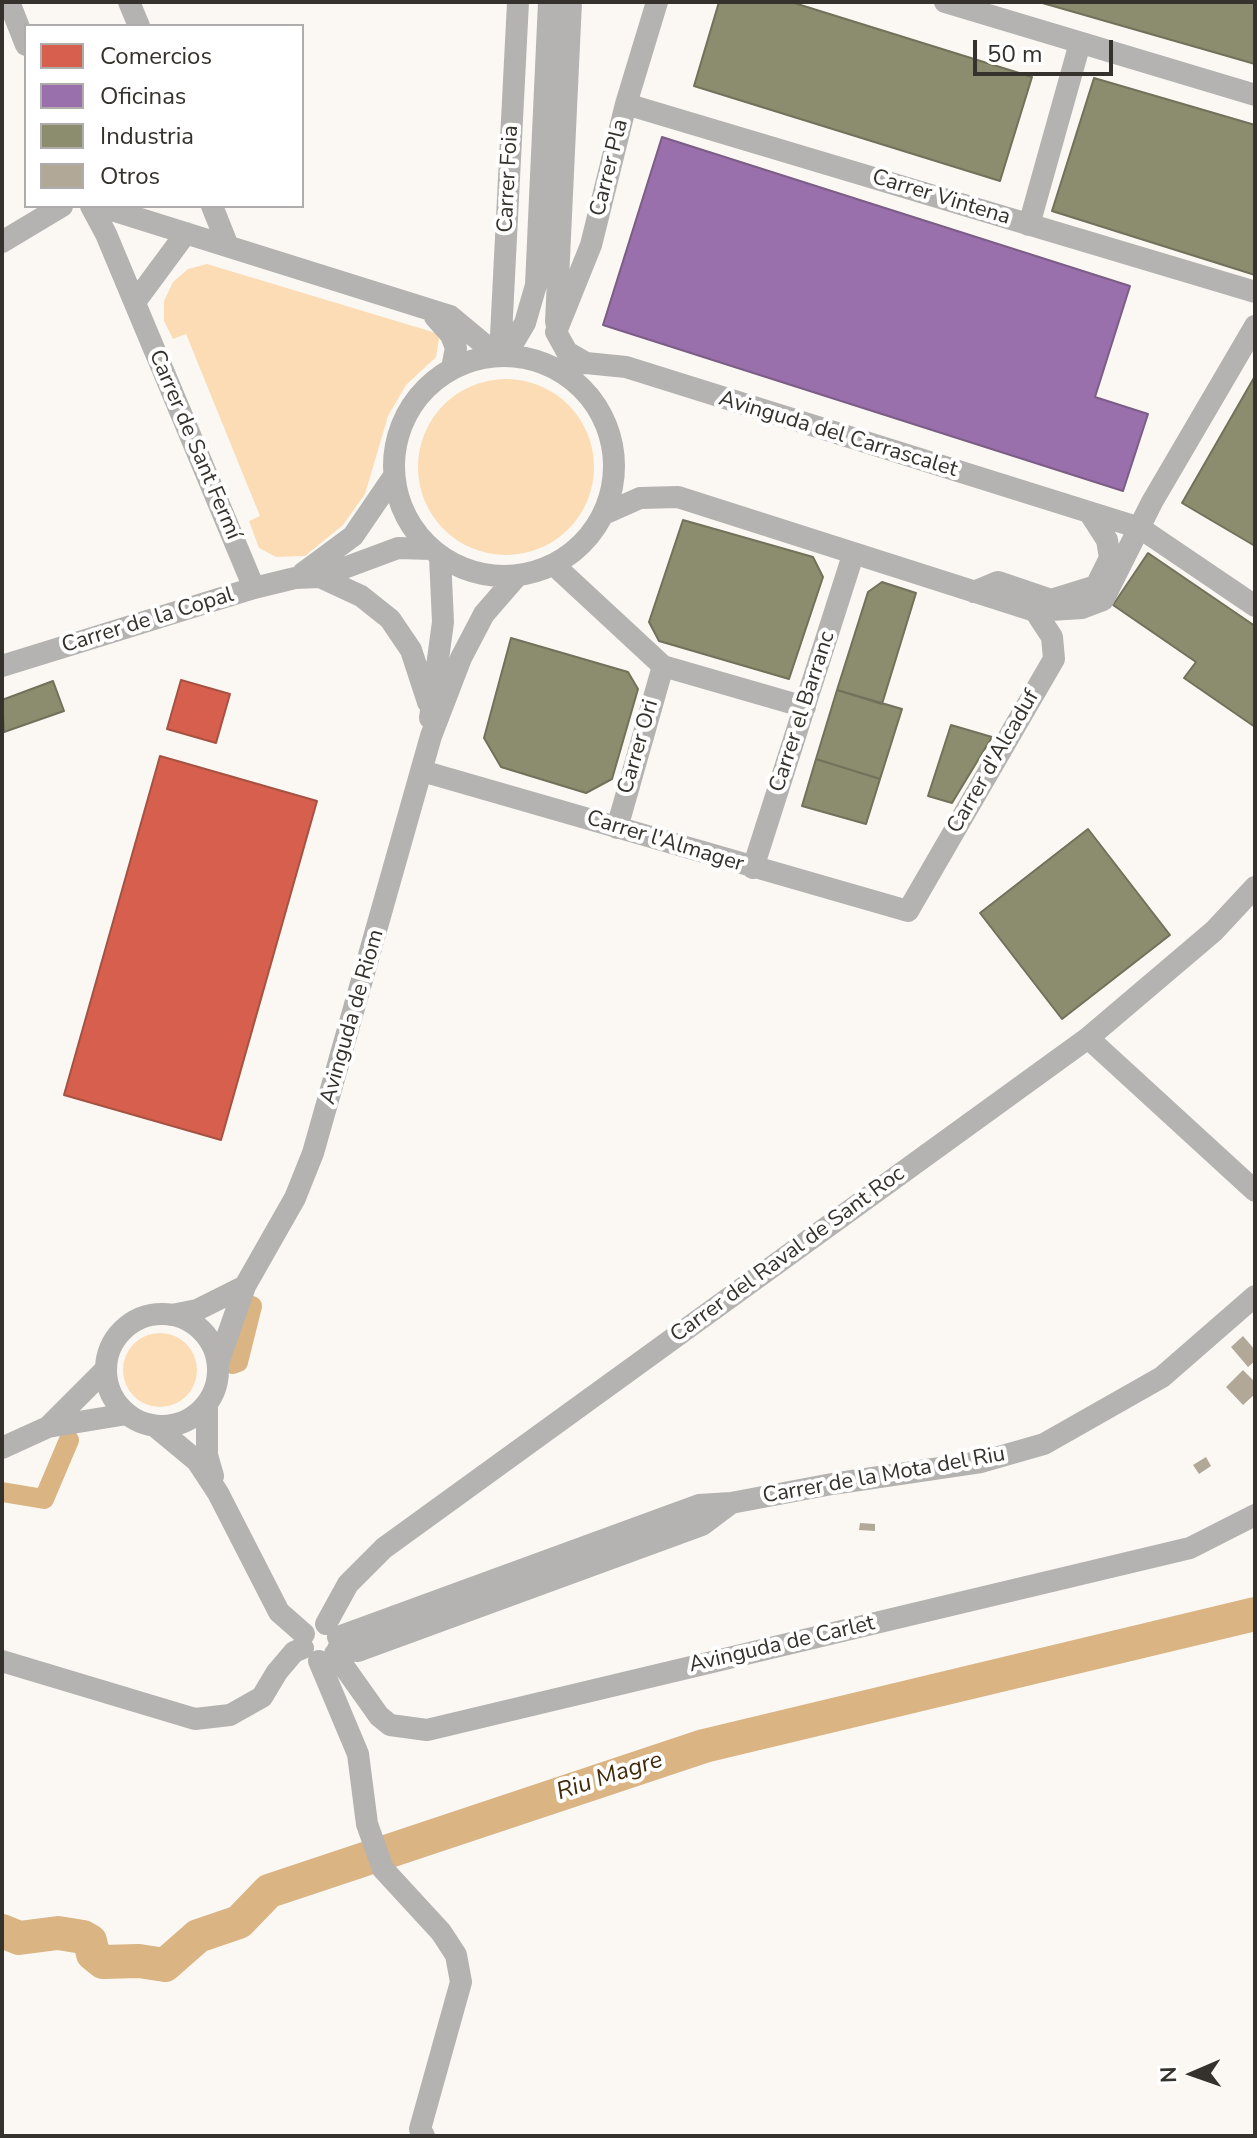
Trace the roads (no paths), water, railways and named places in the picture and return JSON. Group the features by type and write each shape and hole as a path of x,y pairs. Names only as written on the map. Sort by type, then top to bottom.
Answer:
{"street":[{"path":"9,2 16,38"},
{"path":"129,2 138,24"},
{"name":"Carrer Foia","path":"501,355 518,2"},
{"path":"501,355 525,323 536,285 549,2"},
{"path":"562,371 556,332 571,2"},
{"name":"Carrer Pla","path":"556,332 591,245 626,104 657,2"},
{"path":"945,2 1255,95"},
{"path":"1029,225 1080,43"},
{"name":"Carrer Vintena","path":"626,104 1255,292"},
{"path":"2,242 59,208"},
{"name":"Carrer de Sant Fermí","path":"92,208 135,302 254,588"},
{"path":"105,208 450,316 501,355"},
{"path":"213,208 228,246"},
{"path":"135,302 186,233"},
{"path":"426,308 451,335 456,348 452,368"},
{"path":"604,514 640,498 678,497 1035,611 1070,610 1103,600 1140,528 1255,326"},
{"path":"556,332 567,352 586,363"},
{"path":"501,355 543,362 562,371 593,399 610,435 614,475 604,514 583,544 554,565 517,576 477,573 436,553 406,516 394,476 399,433 407,413 434,380 452,368 501,355"},
{"name":"Avinguda del Carrascalet","path":"562,371 586,363 626,367 1140,528 1255,606"},
{"name":"Carrer de la Copal","path":"295,578 353,536 394,476"},
{"path":"974,592 998,582 1051,600 1096,586 1110,558 1107,540 1089,512"},
{"name":"Carrer de la Copal","path":"2,666 254,588 295,578 320,577 398,548 436,553"},
{"name":"Avinguda de Riom","path":"431,736 429,706 443,622 436,553"},
{"name":"Carrer el Barranc","path":"753,868 853,555"},
{"path":"554,565 663,666 805,707"},
{"name":"Avinguda de Riom","path":"218,1363 245,1286 295,1198 313,1153 431,736 471,636 484,614 517,576"},
{"name":"Carrer de la Copal","path":"320,577 361,596 390,619 411,650 429,706"},
{"name":"Carrer d'Alcaduf","path":"908,911 1054,659 1052,637 1035,611"},
{"name":"Carrer Ori","path":"617,828 663,666"},
{"name":"Carrer l'Almager","path":"422,771 908,911"},
{"name":"Carrer del Raval de Sant Roc","path":"2,1661 195,1719 230,1715 262,1697 294,1652 323,1644 348,1584 384,1548 1088,1038 1214,931 1255,887"},
{"path":"1088,1038 1255,1191"},
{"path":"245,1286 197,1310 172,1315 156,1314 127,1326 108,1353 108,1386 127,1414 156,1427 197,1461 218,1493 279,1612 323,1644 358,1754 369,1834 383,1869 441,1932 456,1955 461,1982 420,2129 424,2136"},
{"name":"Carrer de la Mota del Riu","path":"323,1644 358,1651 702,1525 731,1503 832,1484 981,1462 1031,1448 1162,1377 1254,1298"},
{"path":"156,1427 184,1422 207,1405 214,1393 218,1363 203,1332 172,1315"},
{"path":"48,1427 106,1369"},
{"path":"207,1405 207,1455 218,1493"},
{"path":"2,1448 48,1427 127,1414"},
{"name":"Avinguda de Carlet","path":"323,1644 363,1699 390,1725 427,1730 1190,1548 1255,1515"}],"waterway":[{"path":"233,1364 238,1362 252,1306"},
{"path":"2,1492 44,1499 69,1440"},
{"name":"Riu Magre","path":"2,1931 19,1938 58,1933 83,1937 90,1941 93,1954 103,1962 139,1961 165,1965 198,1936 239,1922 269,1891 704,1746 1255,1614"}]}
